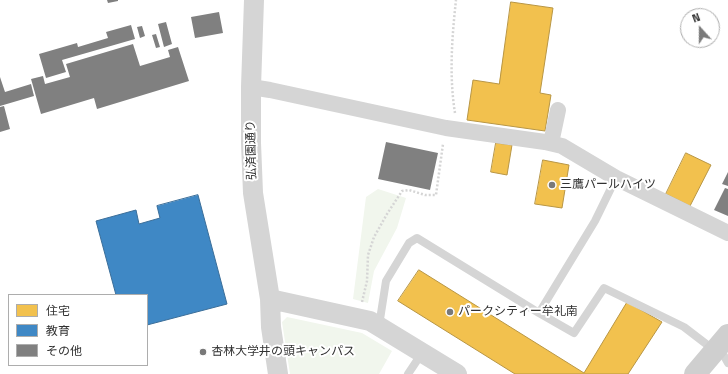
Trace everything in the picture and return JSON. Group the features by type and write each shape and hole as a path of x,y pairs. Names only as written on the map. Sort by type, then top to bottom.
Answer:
{"main road":[{"path":"695,374 722,349"}],"street":[{"name":"弘済園通り","path":"254,0 251,87 253,193 270,299 271,327 278,374"},
{"path":"251,87 452,128 562,146 616,178 728,233"},
{"path":"551,143 558,110"},
{"path":"270,299 370,321 457,374"}],"lane":[{"path":"539,313 595,221 616,178"},
{"path":"379,327 386,281 410,243 417,238 574,333 604,288 684,327 722,349"},
{"path":"408,374 422,353"}],"path":[{"path":"361,306 367,281 368,255 372,243 387,214 402,191 409,190 425,195 436,195 452,128 454,112 452,57 456,0"}],"shaded area":[{"path":"378,189 406,198 397,228 374,271 368,303 353,299 366,197"},
{"path":"287,317 362,333 392,351 379,374 290,374 282,322"}],"building: 住宅":[{"path":"511,2 553,8 540,93 551,95 545,131 467,120 473,80 499,84"},
{"path":"496,143 512,145 507,175 491,172"},
{"path":"686,153 711,165 690,206 666,194"},
{"name":"三鷹パールハイツ","path":"543,160 569,165 562,208 535,204"},
{"name":"パークシティー牟礼南","path":"419,270 584,373 627,302 662,322 628,374 515,374 398,301"}],"building: 教育":[{"path":"198,195 227,304 148,325 148,294 116,294 96,221 136,210 139,224 160,218 157,206"}],"building: その他":[{"path":"107,0 118,0 118,1 108,3"},
{"path":"219,12 223,33 195,38 191,17"},
{"path":"166,22 172,44 164,47 158,24"},
{"path":"131,25 135,39 62,60 66,72 46,78 39,54 77,43 78,47 108,38 106,32"},
{"path":"142,26 145,36 140,38 137,27"},
{"path":"156,34 160,47 156,48 152,35"},
{"path":"133,44 140,66 170,57 168,50 178,47 189,81 97,109 94,98 41,114 31,79 43,76 45,84 70,77 66,64"},
{"path":"0,77 5,92 31,84 34,96 0,106"},
{"path":"4,106 10,129 0,132 0,107"},
{"path":"386,142 438,153 430,190 378,179"},
{"path":"728,172 728,186 722,184"},
{"path":"725,188 728,189 728,216 714,210"}],"place":[{"name":"三鷹パールハイツ","path":"552,185"},
{"name":"パークシティー牟礼南","path":"450,312"},
{"name":"杏林大学井の頭キャンパス","path":"203,352"}]}
